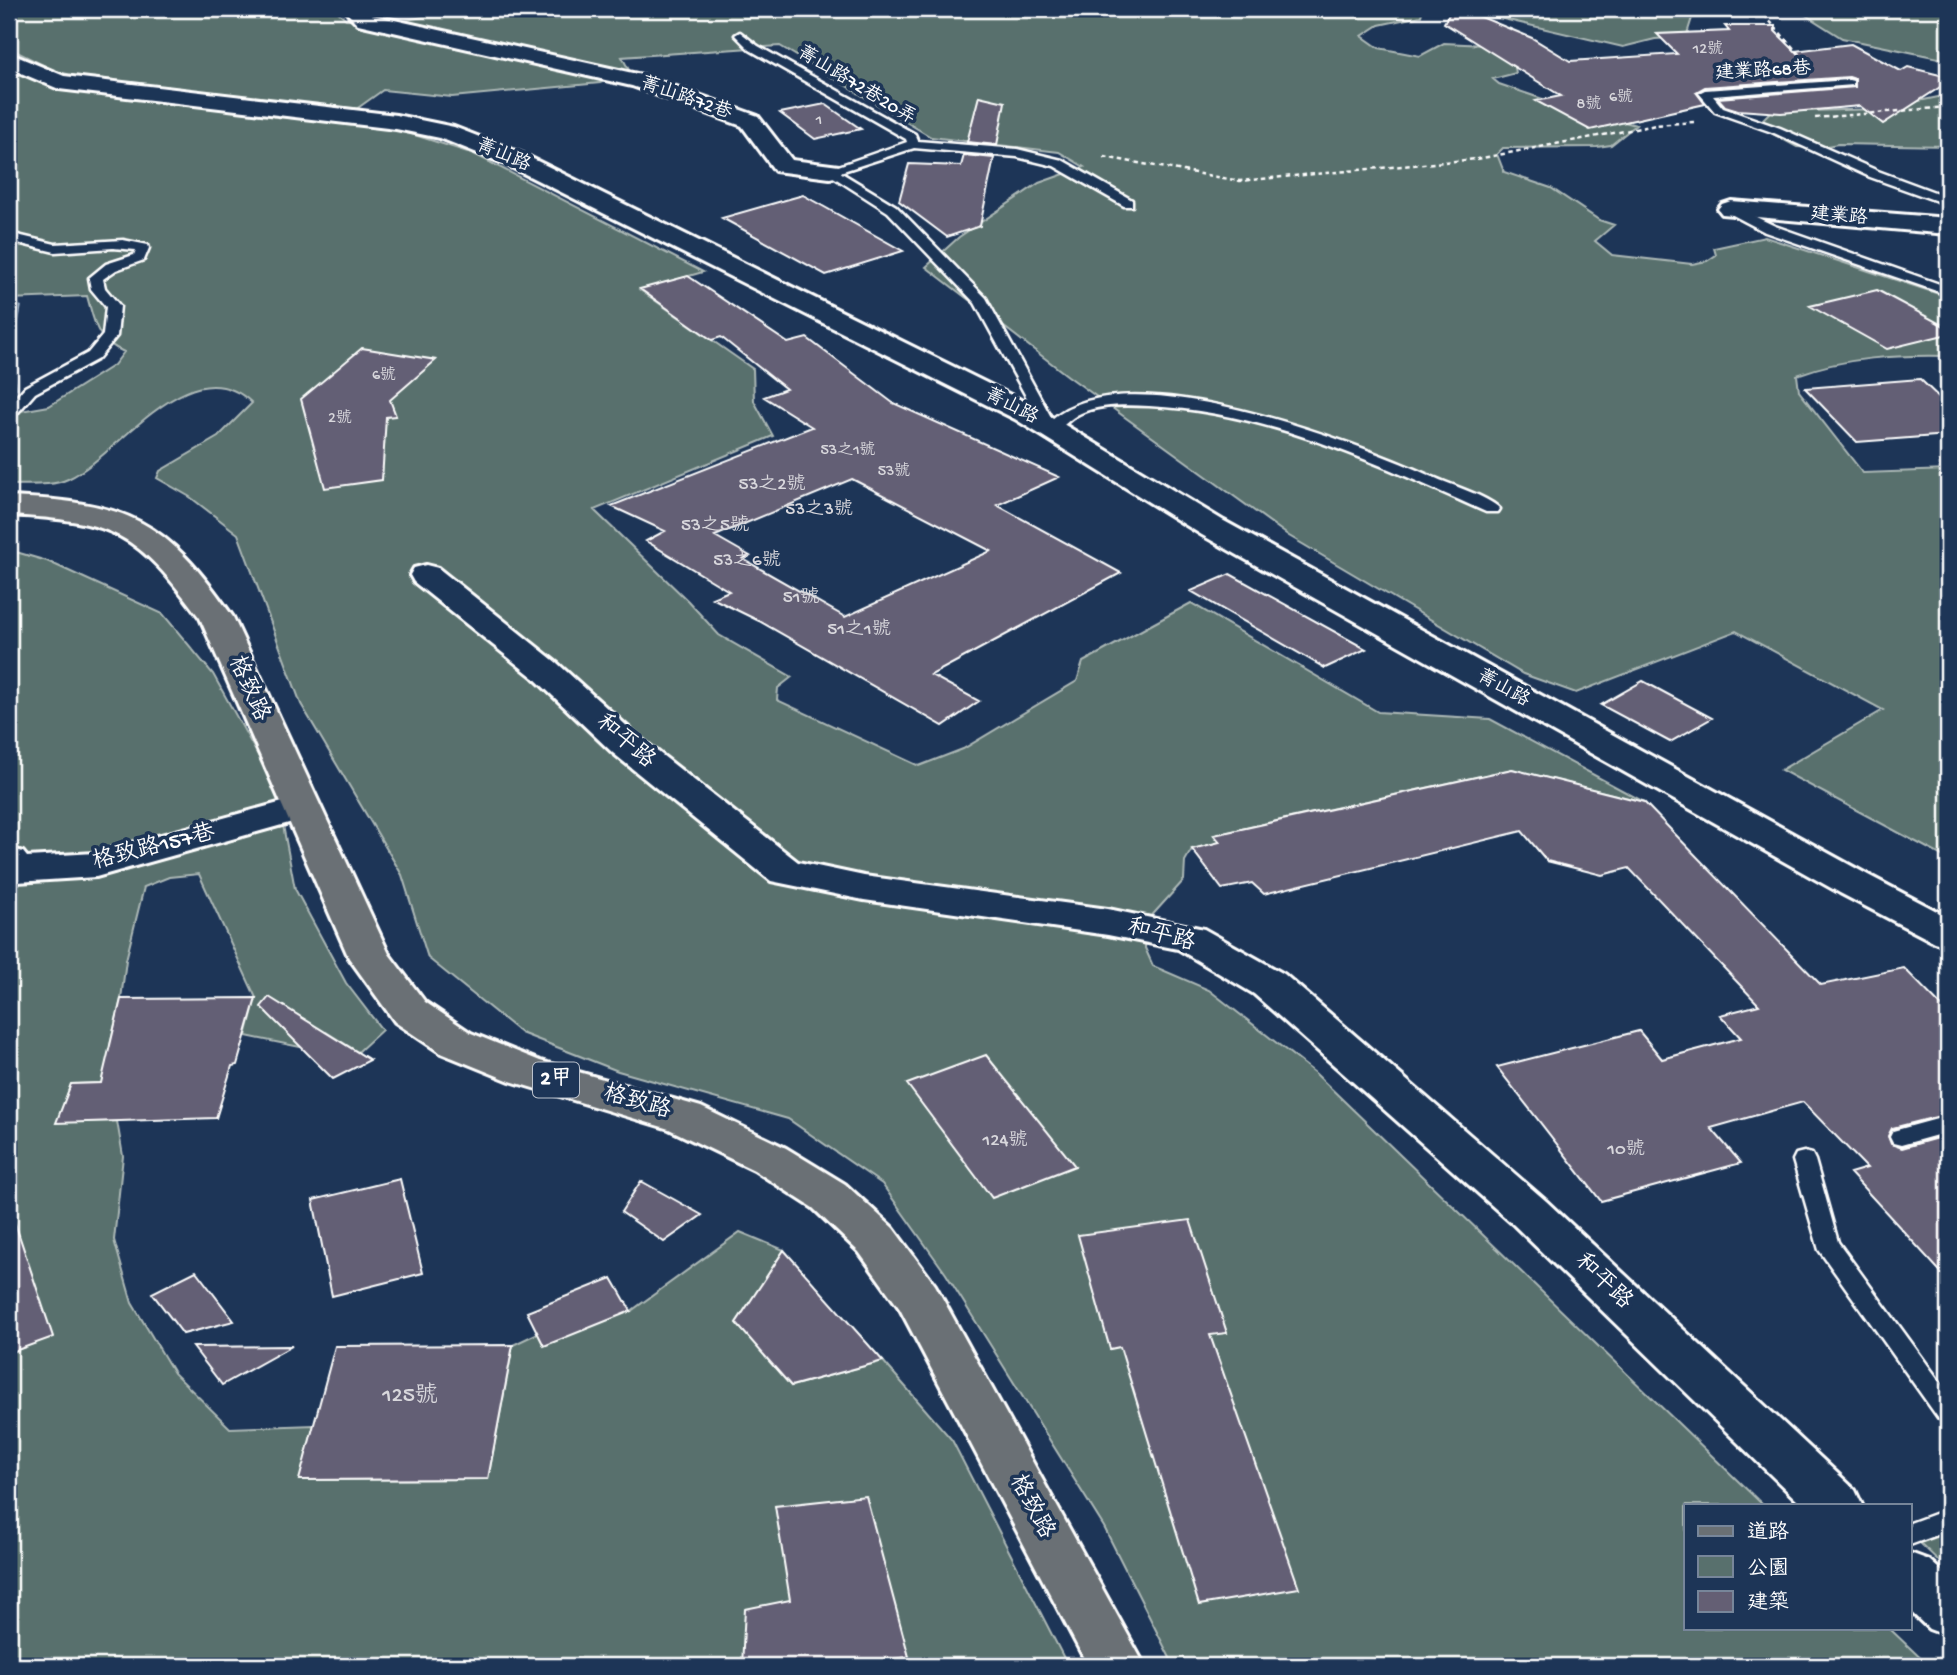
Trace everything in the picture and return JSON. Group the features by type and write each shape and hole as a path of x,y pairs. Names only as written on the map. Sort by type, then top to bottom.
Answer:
{"main road":[{"name":"格致路","path":"9,506 54,508 106,519 149,539 182,572 216,617 370,958 410,1012 456,1043 526,1071 685,1118 758,1153 829,1196 876,1240 918,1298 1117,1666"}],"street":[{"name":"菁山路72巷","path":"353,9 365,20 638,81 750,121 784,166 830,171"},
{"name":"菁山路","path":"9,60 59,82 396,122 446,132 514,159 1025,412 1226,534 1842,877 1948,933"},
{"name":"建業路","path":"1731,209 1948,226"},
{"name":"和平路","path":"426,575 545,670 626,745 785,872 864,888 1108,922 1190,939 1269,984 1530,1213 1835,1504"},
{"name":"格致路157巷","path":"9,860 17,870 96,865 301,808"},
{"path":"1912,1578 1948,1612"}],"lane":[{"name":"菁山路72巷20弄","path":"740,35 754,48 911,137 914,144 830,171"},
{"name":"建業路68巷","path":"1849,83 1705,93 1719,110 1749,119 1874,174 1948,201"},
{"path":"914,144 1017,153 1048,160 1128,203"},
{"name":"菁山路72巷","path":"830,171 892,209 981,301 1050,428"},
{"path":"1731,209 1770,229 1948,291"},
{"path":"9,237 30,244 61,248 127,243 143,248 139,257 111,267 96,278 98,289 113,306 110,336 93,356 30,390 9,414"},
{"path":"1050,428 1068,413 1108,402 1165,401 1212,407 1252,416 1338,445 1492,509"},
{"path":"1902,1137 1948,1124"},
{"path":"1804,1160 1827,1244 1948,1412"},
{"path":"1912,1534 1948,1520"}],"path":[{"name":"建業路68巷","path":"1759,9 1798,53 1849,83"},
{"path":"1094,155 1240,181 1477,159 1656,125 1749,119 1792,120 1948,107"}],"green space":[{"path":"9,9 335,9 346,19 406,20 468,9 1417,9 1422,12 1421,16 1379,25 1362,36 1379,48 1420,56 1444,43 1506,46 1512,51 1516,73 1493,79 1499,84 1563,106 1636,125 1611,145 1503,148 1497,154 1504,172 1551,188 1599,220 1614,225 1595,241 1612,255 1692,264 1707,261 1716,255 1714,248 1765,237 1948,297 1948,356 1872,358 1834,364 1797,375 1799,391 1863,473 1948,470 1948,859 1781,770 1883,710 1736,631 1576,693 1523,674 1289,536 1068,376 926,267 959,237 1039,183 1084,167 1059,152 931,137 780,46 622,57 629,70 600,83 452,97 383,90 355,110 175,90 74,76 53,70 9,48"},
{"path":"1482,9 1670,9 1705,17 1692,18 1686,37 1655,39 1623,47 1495,17"},
{"path":"1796,9 1948,9 1948,60 1842,38"},
{"path":"9,66 48,84 393,128 474,154 703,272 640,290 753,369 754,401 773,436 594,510 688,601 719,635 792,677 778,688 777,700 919,766 963,749 1077,681 1083,662 1191,603 1378,712 1490,719 1644,802 1512,769 1214,835 1220,842 1192,849 1185,861 1184,880 1147,921 1145,948 1153,966 1209,990 1315,1073 1762,1504 1684,1504 1684,1630 1891,1630 1929,1666 1174,1666 1104,1527 946,1274 882,1184 788,1119 618,1071 521,1033 428,958 402,875 301,704 238,534 190,497 157,478 160,471 218,437 252,403 228,388 204,387 180,395 156,410 88,466 68,479 47,484 9,485 9,413 49,406 114,365 124,352 107,342 98,330 87,296 9,299"},
{"path":"1948,95 1948,146 1838,144 1815,148 1797,147 1762,128 1761,121 1770,112 1880,109"},
{"path":"9,550 47,561 163,614 213,674 276,788 295,889 346,983 382,1030 358,1052 326,1032 300,1047 246,1036 256,998 199,874 169,877 144,887 126,960 121,999 110,1045 127,1082 71,1084 57,1122 117,1121 123,1156 114,1240 132,1303 174,1373 230,1428 314,1425 300,1480 488,1479 513,1345 538,1333 631,1311 740,1232 784,1250 736,1323 791,1386 883,1361 952,1440 1068,1666 9,1666"},
{"path":"1948,1533 1948,1570 1920,1543"}],"building":[{"path":"1452,9 1462,9 1532,38 1570,61 1677,54 1657,34 1729,31 1725,26 1775,26 1775,31 1795,51 1851,44 1901,71 1908,67 1948,77 1948,82 1883,124 1860,106 1781,113 1738,110 1725,106 1718,98 1855,87 1855,79 1849,77 1705,87 1696,92 1705,104 1590,130 1536,101 1561,96 1444,23"},
{"path":"979,96 1005,102 997,145 967,142"},
{"path":"825,104 861,129 815,139 780,113"},
{"path":"964,155 994,158 980,226 947,237 899,201 909,164 961,166"},
{"path":"803,195 903,251 826,275 722,218"},
{"path":"688,276 788,343 807,338 893,403 1059,477 997,505 1121,573 931,675 979,701 943,726 759,621 712,598 729,591 646,541 665,531 611,506 812,427 764,397 786,389 721,337 712,340 640,289","holes":["852,479 991,551 845,617 743,559 750,556 715,536"]},
{"path":"1877,290 1948,328 1948,334 1887,349 1810,306"},
{"path":"362,348 436,360 390,400 396,416 386,417 382,480 325,488 301,399"},
{"path":"1920,379 1948,406 1948,435 1857,442 1805,388"},
{"path":"1230,574 1366,649 1325,668 1191,591"},
{"path":"1643,681 1712,718 1670,742 1601,705"},
{"path":"1512,769 1644,802 1821,985 1904,968 1948,1013 1948,1114 1892,1128 1888,1136 1891,1144 1902,1148 1948,1135 1948,1280 1850,1173 1867,1168 1803,1102 1711,1128 1741,1163 1601,1201 1497,1067 1639,1031 1662,1059 1741,1038 1720,1015 1759,1005 1629,868 1602,875 1547,861 1522,831 1264,894 1252,883 1222,889 1192,849 1220,842 1214,835"},
{"path":"269,997 370,1060 333,1079 261,1007"},
{"path":"256,998 237,1065 232,1066 216,1118 56,1123 71,1084 101,1083 121,999"},
{"path":"986,1055 1075,1166 992,1198 907,1084"},
{"path":"400,1179 423,1273 332,1296 313,1200"},
{"path":"641,1181 702,1215 664,1242 621,1212"},
{"path":"1190,1220 1227,1333 1210,1335 1299,1588 1199,1605 1120,1347 1110,1349 1078,1235"},
{"path":"15,1223 53,1337 9,1353 9,1224"},
{"path":"784,1250 883,1361 791,1386 736,1323"},
{"path":"196,1271 234,1321 183,1334 152,1293"},
{"path":"612,1278 631,1311 544,1346 527,1312"},
{"path":"513,1345 488,1479 299,1480 335,1346"},
{"path":"292,1346 222,1385 193,1347"},
{"path":"866,1496 909,1657 832,1666 742,1666 745,1609 790,1600 775,1506"}],"waterway":[{"path":"9,305 18,306 9,351"},
{"path":"9,373 13,388 9,392"}]}
